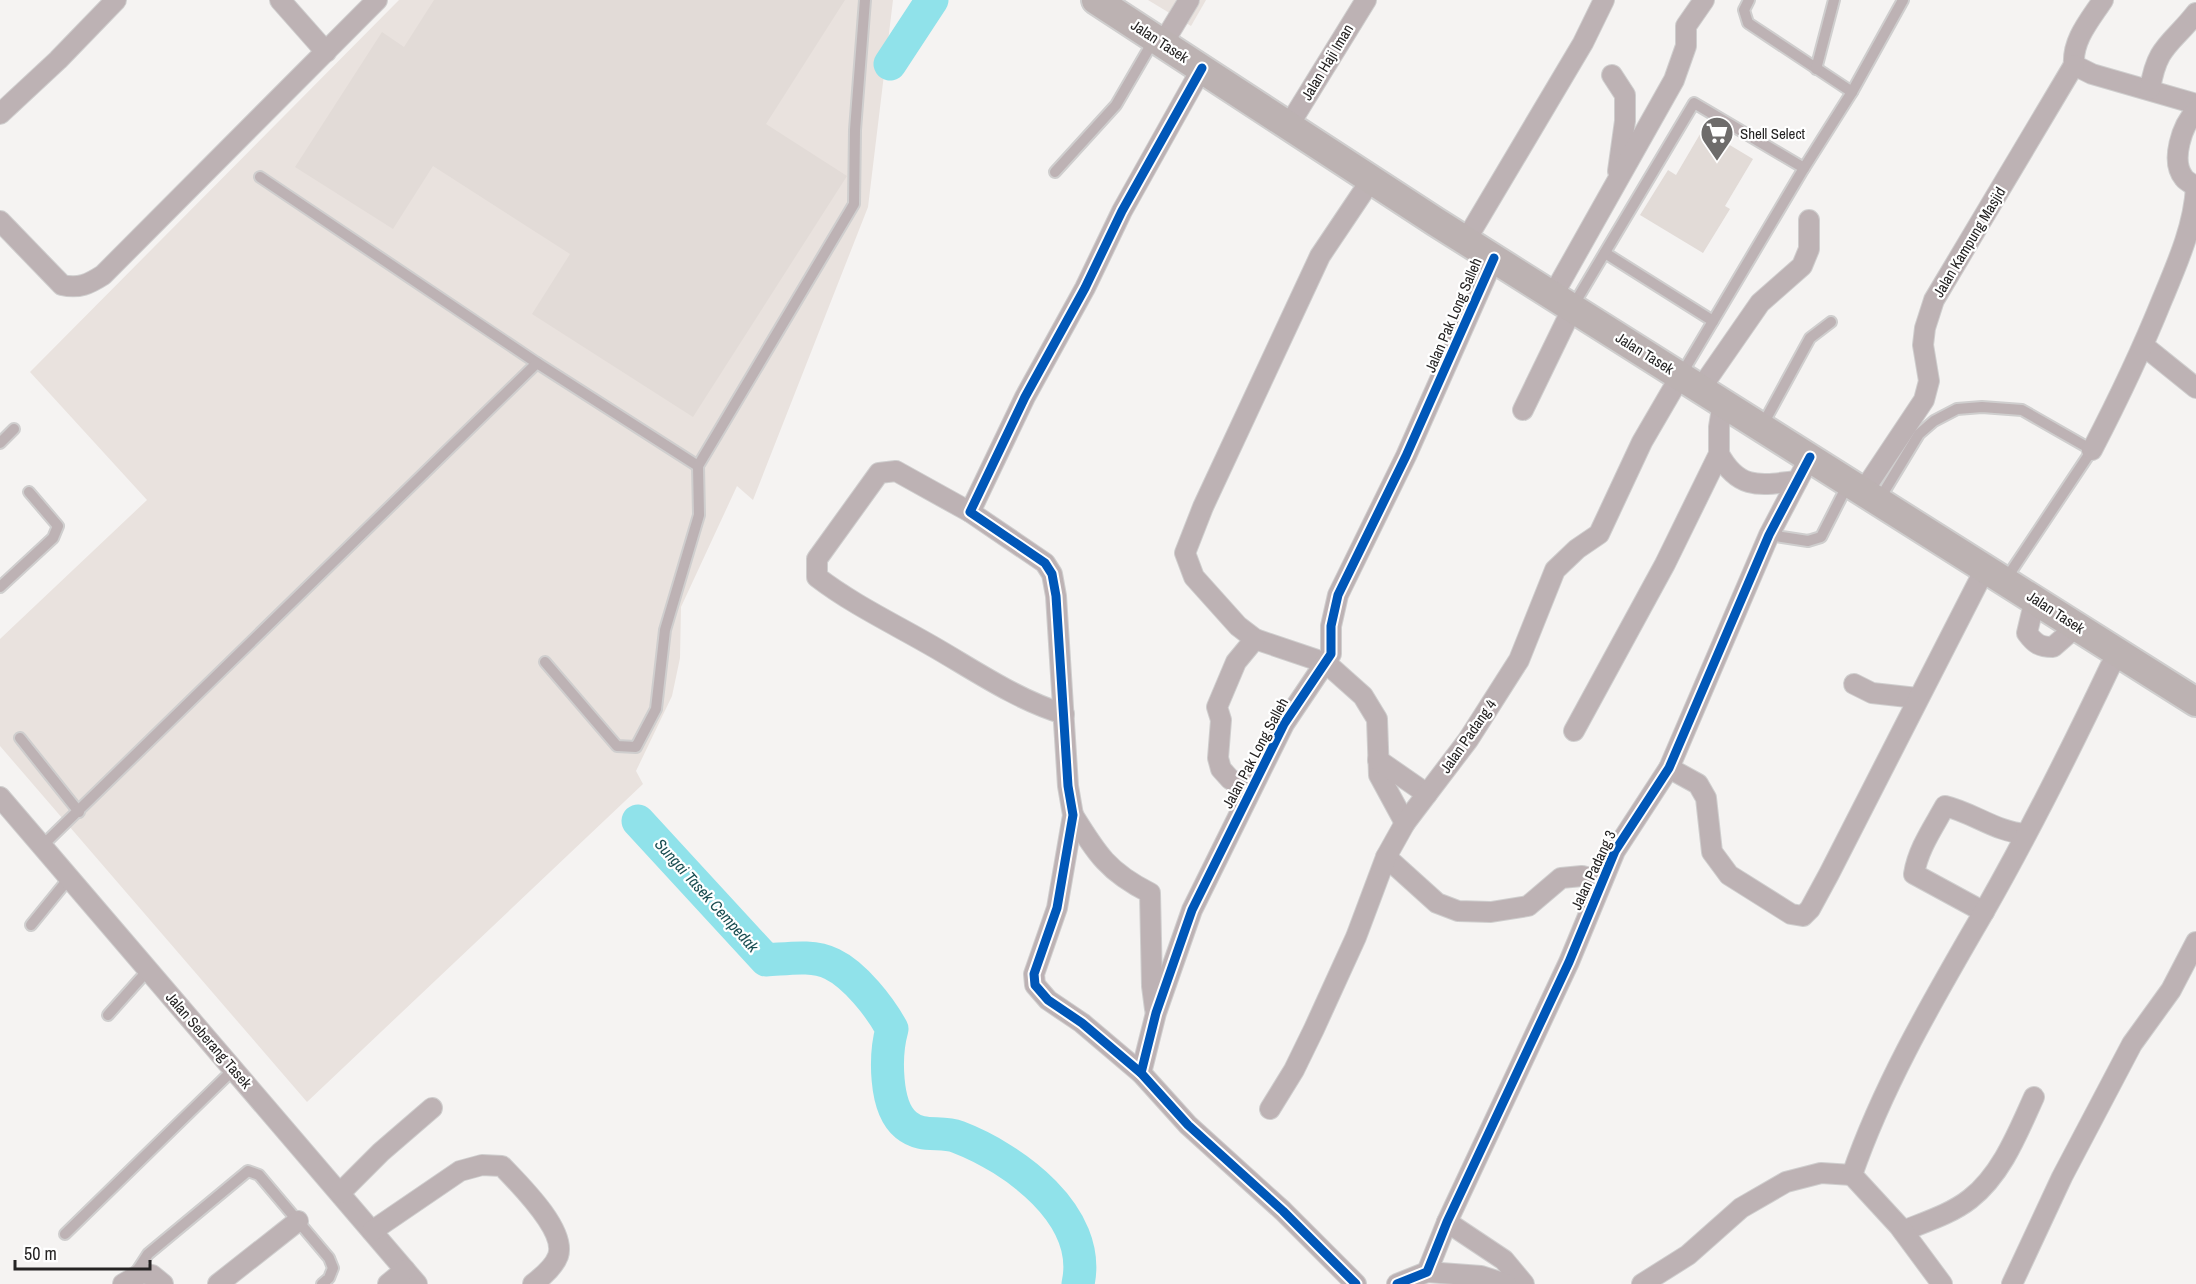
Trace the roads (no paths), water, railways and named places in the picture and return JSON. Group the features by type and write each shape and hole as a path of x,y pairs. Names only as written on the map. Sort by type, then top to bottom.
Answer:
{"main road":[{"name":"Jalan Tasek","path":"1096,0 1371,180 1762,426 1804,469 1864,491 2196,702"}],"street":[{"path":"0,114 58,60 116,0"},
{"path":"280,0 326,52"},
{"path":"0,222 62,285 75,288 92,282 103,275 377,0"},
{"path":"1159,40 1188,0"},
{"name":"Jalan Haji Iman","path":"1289,125 1365,0"},
{"path":"1466,240 1583,43 1604,0"},
{"path":"1523,410 1563,301 1616,183 1674,80 1686,46 1686,26 1704,0"},
{"name":"Jalan Kampung Masjid","path":"1864,491 1924,400 1929,381 1923,345 1924,328 1934,300 2074,64 2073,53 2077,42 2103,0"},
{"path":"2150,89 2153,68 2161,51 2196,13"},
{"path":"2074,64 2092,74 2196,104"},
{"path":"970,512 1025,396 1085,288 1122,211 1202,68"},
{"path":"1612,75 1625,95 1625,122 1616,183"},
{"path":"2092,450 2144,346 2175,271 2194,208 2196,187 2183,178 2179,163 2181,137 2196,111"},
{"path":"1371,180 1320,256 1203,507 1185,553 1194,578 1238,626 1255,639 1326,663 1363,696 1377,719 1379,775 1405,823"},
{"name":"Jalan Padang 4","path":"1270,1108 1294,1071 1347,958 1386,857 1405,823 1468,740 1519,660 1555,570 1577,549 1599,534 1642,442 1702,388 1760,303 1802,266 1809,249 1809,220"},
{"name":"Jalan Pak Long Salleh","path":"1141,1073 1156,1013 1192,910 1284,724 1331,654 1331,626 1338,594 1411,445 1494,258"},
{"path":"2144,346 2196,388"},
{"path":"1574,731 1665,564 1719,454 1719,428 1702,388"},
{"path":"1719,454 1728,471 1745,482 1766,485 1804,469"},
{"name":"Jalan Padang 3","path":"1427,1272 1447,1222 1569,962 1615,851 1669,768 1769,535 1804,469"},
{"path":"1064,714 1048,709 1003,687 872,612 817,577 817,559 879,473 896,471 970,512 1038,557 1052,574 1064,714 1068,786 1073,815 1057,908 1034,974 1035,985 1048,1000 1082,1023 1141,1073 1188,1125 1283,1211 1356,1284"},
{"path":"1669,768 1698,784 1706,798 1712,852 1729,875 1791,914 1803,916 1810,909 1829,874 1917,698 1996,573"},
{"path":"2035,599 2027,633 2034,642 2042,647 2053,647 2077,626"},
{"path":"1250,790 1230,778 1221,769 1218,758 1221,720 1217,707 1236,662 1255,639"},
{"path":"1852,1175 1877,1114 1947,973 1984,912 2110,667 2120,653"},
{"path":"1854,684 1872,693 1917,698"},
{"path":"1378,760 1427,794"},
{"name":"Jalan Seberang Tasek","path":"0,796 411,1277"},
{"path":"1984,912 1914,874 1916,862 1929,833 1945,806 1962,810 2007,833 2026,834"},
{"path":"1073,815 1098,856 1125,880 1150,893 1152,986 1156,1013"},
{"path":"1386,857 1437,903 1458,911 1491,912 1528,906 1560,878 1582,876 1602,881"},
{"path":"2012,1284 2062,1177 2132,1044 2171,990 2196,942"},
{"path":"1903,1231 1937,1218 1970,1199 1998,1169 2034,1097"},
{"path":"340,1193 381,1152 432,1108"},
{"path":"372,1231 460,1171 482,1165 502,1166 535,1201 559,1241 555,1261 533,1284"},
{"path":"1642,1284 1688,1255 1741,1208 1786,1182 1821,1173 1852,1175 1903,1231 1942,1284"},
{"path":"218,1284 298,1221"},
{"path":"1447,1222 1504,1260 1524,1284"},
{"path":"1397,1284 1427,1272 1471,1274 1506,1284"},
{"path":"129,1279 152,1275 163,1284"},
{"path":"388,1284 411,1277"}],"lane":[{"path":"545,662 617,746 636,747 656,709 665,630 699,515 698,466 854,204 855,130 865,0"},
{"path":"1749,0 1744,10 1748,23 1852,92"},
{"path":"1816,69 1834,0"},
{"path":"1702,388 1713,321 1852,92 1903,0"},
{"path":"1055,172 1116,105 1159,40"},
{"path":"1563,301 1605,253 1694,103 1804,168"},
{"path":"260,177 537,363 698,466"},
{"path":"1605,253 1713,321"},
{"path":"1762,426 1810,338 1831,322"},
{"path":"43,845 537,363"},
{"path":"1769,535 1808,541 1821,537 1919,434 1934,421 1957,409 1982,407 2022,410 2092,450 1996,573"},
{"path":"0,443 14,429"},
{"path":"0,587 52,538 58,526 29,492"},
{"path":"20,738 79,812"},
{"path":"31,925 70,877"},
{"path":"108,1015 149,969"},
{"path":"65,1234 234,1069"},
{"path":"129,1279 148,1254 248,1171 259,1174 329,1258 333,1268 329,1278 322,1284"}],"waterway":[{"path":"890,64 932,0"},
{"name":"Sungai Tasek Cempedak","path":"638,821 766,960 799,958 824,961 841,969 858,984 881,1011 892,1029 888,1052 888,1080 899,1117 906,1125 919,1132 951,1135 980,1147 1002,1159 1044,1192 1061,1213 1073,1235 1079,1259 1078,1284"}],"place":[{"name":"Shell Select","path":"1717,162"}]}
